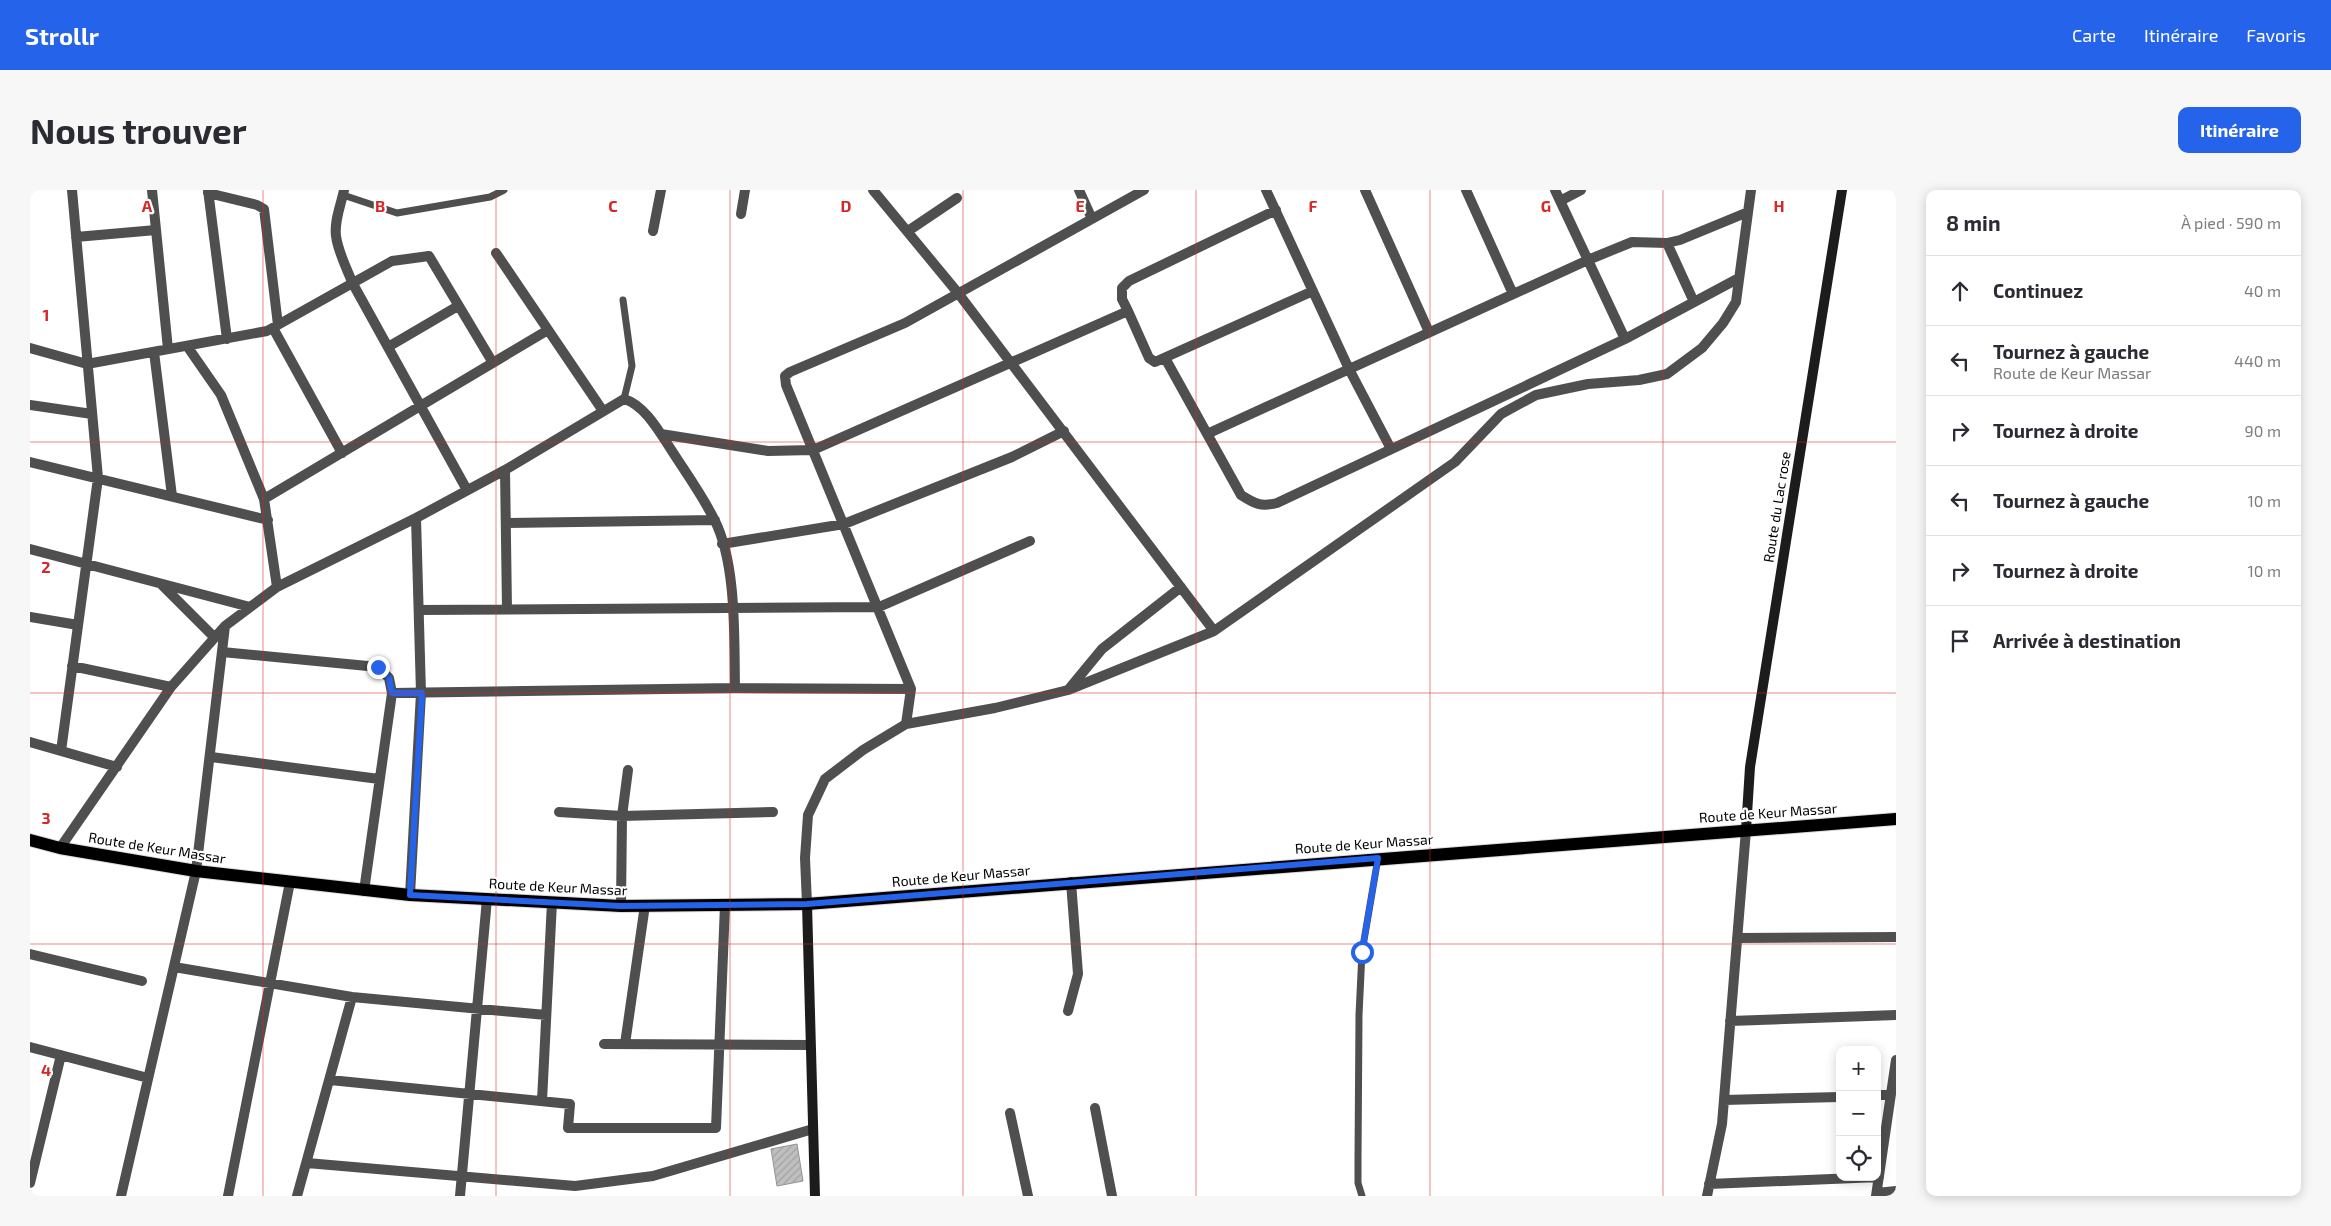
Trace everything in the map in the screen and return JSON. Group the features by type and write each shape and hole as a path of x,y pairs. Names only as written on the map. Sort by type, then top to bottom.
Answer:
{"main road":[{"name":"Route du Lac rose","path":"1746,830 1750,767 1842,190"},
{"name":"Route de Keur Massar","path":"30,840 60,848 196,871 410,895 620,906 807,904 1896,818"},
{"path":"807,904 814,1196"}],"street":[{"path":"61,751 98,478 72,190"},
{"path":"152,190 168,349"},
{"path":"653,231 661,190"},
{"path":"742,214 745,190"},
{"path":"873,190 958,293 1009,363 1064,431 1214,631"},
{"path":"1079,190 1092,219"},
{"path":"906,724 911,689 879,607 786,385 785,376 790,372 905,323 1144,190"},
{"path":"1266,190 1349,369 1391,449"},
{"path":"1365,190 1429,332"},
{"path":"1466,190 1513,294"},
{"path":"1555,190 1625,339"},
{"path":"1560,201 1581,190"},
{"path":"807,904 805,858 808,815 825,779 863,750 906,724 995,708 1068,690 1214,631 1455,462 1501,414 1536,395 1588,384 1639,380 1667,374 1702,348 1723,323 1736,302 1751,190"},
{"path":"227,338 208,192 257,205 264,209 276,327 342,453"},
{"path":"343,193 337,219 336,236 353,284 467,490"},
{"path":"908,231 957,198"},
{"path":"1276,210 1129,281 1122,288 1122,299 1148,358 1155,362 1165,358 1313,291"},
{"path":"1207,434 1588,260 1632,242 1667,243 1680,240 1748,212"},
{"path":"76,237 156,230"},
{"path":"1667,243 1694,302"},
{"path":"496,252 603,411"},
{"path":"30,347 88,364 268,331 392,261 428,256 493,363"},
{"path":"1165,358 1241,495 1254,504 1263,507 1277,503 1625,339 1739,278"},
{"path":"388,347 458,306"},
{"path":"661,434 768,451 813,450 1128,311"},
{"path":"264,500 548,330"},
{"path":"187,346 222,396 264,500 277,587"},
{"path":"154,352 172,496"},
{"path":"60,848 171,686 224,626 277,587 416,518 505,470 624,399 634,402 661,434 715,520 728,563 733,607 735,688"},
{"path":"30,405 92,414"},
{"path":"722,544 844,524 1012,457 1064,431"},
{"path":"30,462 268,520"},
{"path":"505,470 507,609"},
{"path":"410,895 422,693 416,518"},
{"path":"506,523 715,520"},
{"path":"419,610 879,607 1030,541"},
{"path":"30,549 250,607"},
{"path":"161,583 214,637"},
{"path":"1068,690 1102,649 1181,587"},
{"path":"30,618 78,625"},
{"path":"121,1196 196,871 211,757 224,626"},
{"path":"222,652 378,667 389,678 392,693 364,891"},
{"path":"72,666 171,686"},
{"path":"392,693 735,688 911,689"},
{"path":"30,742 117,767"},
{"path":"211,757 380,779"},
{"path":"620,906 622,816 628,770"},
{"path":"559,812 622,816 773,812"},
{"path":"1707,1196 1722,1124 1746,830"},
{"path":"228,1196 290,882"},
{"path":"1068,1011 1078,974 1071,882"},
{"path":"460,1196 487,899"},
{"path":"542,1102 552,902"},
{"path":"330,1080 570,1104 568,1128 716,1128 726,904"},
{"path":"625,1044 645,905"},
{"path":"1737,938 1896,937"},
{"path":"30,954 142,981"},
{"path":"174,967 352,997 546,1015"},
{"path":"297,1196 352,997"},
{"path":"1730,1021 1896,1015"},
{"path":"604,1044 810,1045"},
{"path":"30,1047 148,1078"},
{"path":"30,1183 61,1055"},
{"path":"1881,1162 1896,1060"},
{"path":"1881,1096 1890,1095"},
{"path":"1724,1100 1836,1097"},
{"path":"1096,1108 1112,1196"},
{"path":"1010,1113 1028,1196"},
{"path":"306,1163 575,1186 653,1176 813,1129"},
{"path":"1709,1184 1836,1179"},
{"path":"1879,1181 1877,1194 1896,1191"}],"lane":[{"path":"343,193 397,214 490,197 504,190"},
{"path":"623,300 632,366 624,399"},
{"path":"1362,1196 1358,1183 1359,1015 1362,952 1378,858"}],"building":[{"path":"797,1144 803,1181 777,1186 771,1149"}],"route":[{"path":"378,667 389,678 392,693 422,693 410,895 620,906 807,904 1378,858 1362,952"}]}
